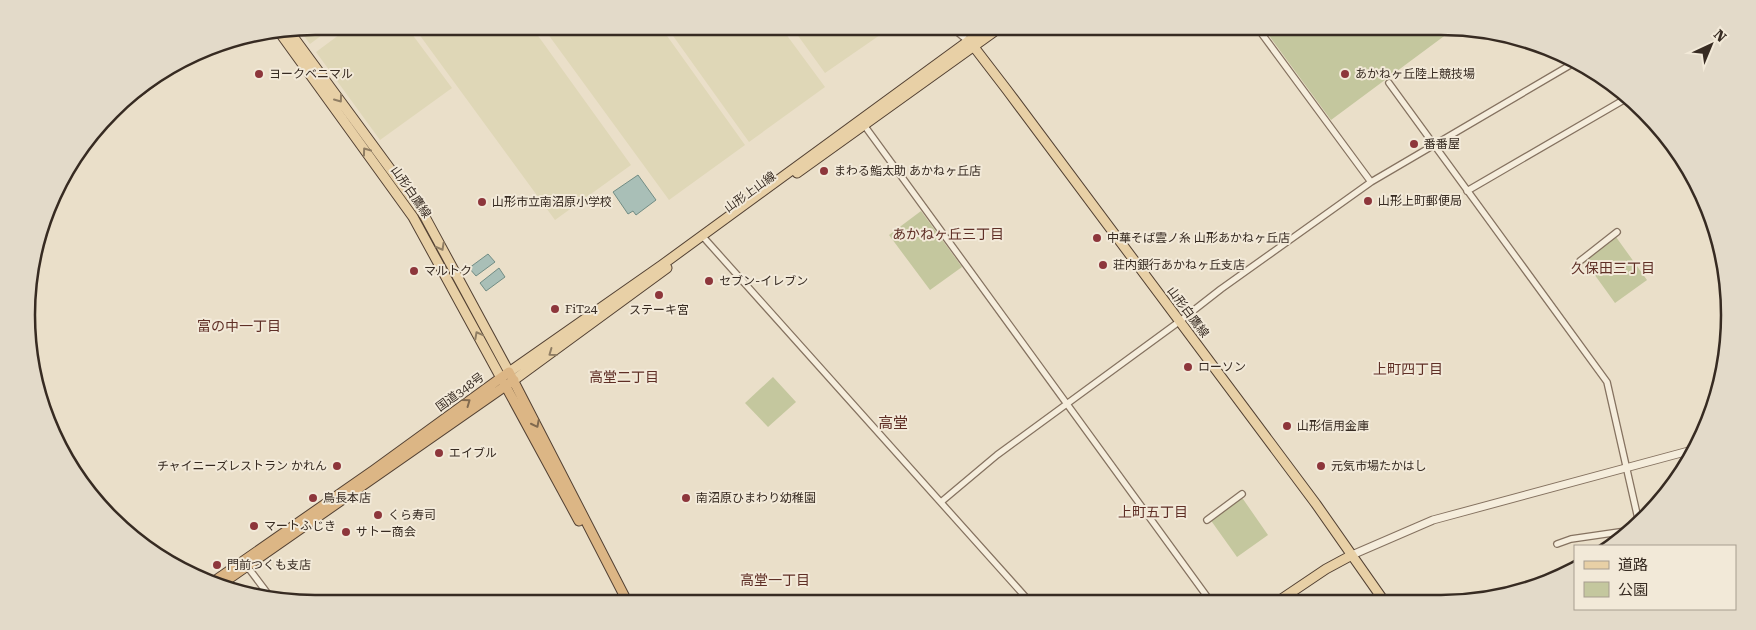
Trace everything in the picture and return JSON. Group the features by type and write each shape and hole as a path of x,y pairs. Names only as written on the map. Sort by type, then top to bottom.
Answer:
{"highway":[{"path":"618,595 503,382 511,376 624,595"},
{"name":"国道348号","path":"227,580 503,382"},
{"name":"国道348号","path":"219,578 503,382"}],"main road":[{"name":"山形上山線","path":"511,376 706,240 864,125 971,44 980,35"},
{"name":"山形上山線","path":"511,376 654,270 971,44 986,35"},
{"name":"山形白鷹線","path":"293,36 424,215 511,376"},
{"name":"山形白鷹線","path":"283,37 414,217 503,382"},
{"name":"山形白鷹線","path":"971,44 1180,321 1379,595"},
{"path":"1287,595 1326,569 1352,555"}],"street":[{"path":"960,35 971,44"},
{"path":"1263,35 1370,182"},
{"path":"941,502 997,454 1370,182 1569,66"},
{"path":"1389,83 1607,382 1637,515"},
{"path":"1467,191 1622,101"},
{"path":"864,125 1206,595"},
{"path":"1580,260 1616,232"},
{"path":"706,240 1024,595"},
{"path":"1352,555 1433,520 1685,451"},
{"path":"1207,520 1242,494"},
{"path":"1557,544 1571,539 1617,532"},
{"path":"247,566 266,591"}],"shaded area":[{"path":"322,35 310,44 304,36"},
{"path":"339,35 413,35 452,88 380,140 316,52"},
{"path":"420,35 537,35 631,165 555,220"},
{"path":"549,35 666,35 745,145 669,200"},
{"path":"672,35 787,35 825,87 749,142"},
{"path":"798,35 880,35 825,73"}],"green space":[{"name":"あかねヶ丘陸上競技場","path":"1269,35 1445,35 1331,120"},
{"path":"921,211 962,267 930,290 889,235"},
{"path":"1616,237 1647,280 1615,303 1584,260"},
{"path":"773,377 796,402 768,427 745,403"},
{"path":"1238,498 1243,499 1268,535 1237,557 1211,519"}],"water":[{"path":"638,175 656,200 636,215 633,211 628,214 613,192"},
{"path":"488,254 495,262 476,276 469,268"},
{"path":"499,268 505,277 486,291 480,283"}],"place":[{"name":"ヨークベニマル","path":"259,74"},
{"name":"あかねヶ丘陸上競技場","path":"1345,74"},
{"name":"番番屋","path":"1414,144"},
{"name":"まわる鮨太助 あかねヶ丘店","path":"824,171"},
{"name":"山形上町郵便局","path":"1368,201"},
{"name":"山形市立南沼原小学校","path":"482,202"},
{"name":"中華そば雲ノ糸 山形あかねヶ丘店","path":"1097,238"},
{"name":"荘内銀行あかねヶ丘支店","path":"1103,265"},
{"name":"マルトク","path":"414,271"},
{"name":"セブン-イレブン","path":"709,281"},
{"name":"ステーキ宮","path":"659,295"},
{"name":"FiT24","path":"555,309"},
{"name":"ローソン","path":"1188,367"},
{"name":"山形信用金庫","path":"1287,426"},
{"name":"エイブル","path":"439,453"},
{"name":"チャイニーズレストラン かれん","path":"337,466"},
{"name":"元気市場たかはし","path":"1321,466"},
{"name":"鳥長本店","path":"313,498"},
{"name":"南沼原ひまわり幼稚園","path":"686,498"},
{"name":"くら寿司","path":"378,515"},
{"name":"マートふじき","path":"254,526"},
{"name":"サトー商会","path":"346,532"},
{"name":"門前つくも支店","path":"217,565"}],"district":[{"name":"あかねヶ丘三丁目","path":"948,234"},
{"name":"久保田三丁目","path":"1613,268"},
{"name":"富の中一丁目","path":"239,326"},
{"name":"上町四丁目","path":"1408,369"},
{"name":"高堂二丁目","path":"624,377"},
{"name":"高堂","path":"893,423"},
{"name":"上町五丁目","path":"1153,512"},
{"name":"高堂一丁目","path":"775,580"}]}
